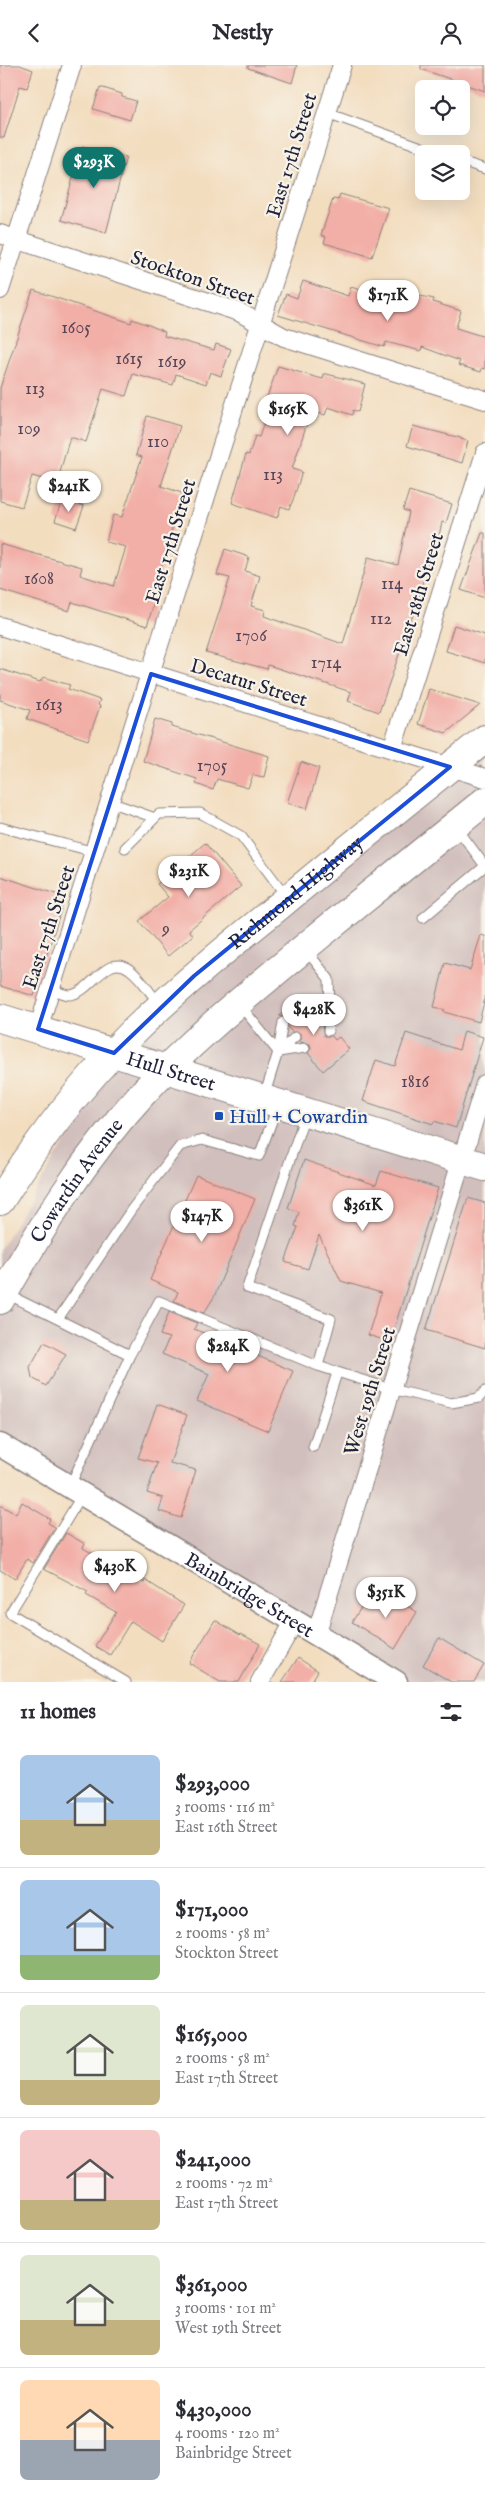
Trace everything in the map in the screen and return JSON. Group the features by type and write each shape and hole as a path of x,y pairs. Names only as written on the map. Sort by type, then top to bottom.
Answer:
{"main road":[{"name":"Richmond Highway","path":"114,1053 161,1006 288,898 485,739"},
{"path":"166,1069 238,1003 485,801"},
{"name":"Hull Street","path":"0,1017 473,1163"},
{"path":"0,1201 51,1127 114,1053"},
{"name":"Cowardin Avenue","path":"2,1297 74,1178 110,1132 166,1069"}],"street":[{"path":"0,290 8,237 72,65"},
{"name":"East 17th Street","path":"38,1029 342,65"},
{"name":"Stockton Street","path":"8,237 239,312 284,337 485,400"},
{"name":"East 18th Street","path":"392,749 485,453"},
{"name":"Decatur Street","path":"0,626 485,778"},
{"name":"West 19th Street","path":"316,1635 391,1389 473,1163 485,1084"},
{"name":"Bainbridge Street","path":"0,1445 396,1682"},
{"path":"260,1682 294,1622"}],"lane":[{"path":"327,113 416,145"},
{"path":"470,164 485,169"},
{"path":"110,802 155,818"},
{"path":"125,848 159,814 200,813 241,836 288,898"},
{"path":"423,918 485,866 455,825"},
{"path":"0,827 94,852"},
{"path":"305,948 329,979 330,1009 328,1031"},
{"path":"51,989 69,995 76,993 101,973 119,965 128,968 161,1006"},
{"path":"238,1003 278,1052"},
{"path":"307,1004 330,1009"},
{"path":"318,1019 330,1009"},
{"path":"58,1319 131,1210 180,1146 202,1141 259,1155 271,1102 284,1022"},
{"path":"278,1052 296,1037"},
{"path":"278,1052 305,1049"},
{"path":"306,1112 247,1288 331,1319 318,1366"},
{"path":"2,1297 58,1319 130,1355"},
{"path":"126,1682 10,1613 76,1491 130,1355 159,1301 318,1366 391,1389 451,1403 479,1398 485,1391"},
{"path":"313,1447 338,1373"}],"highlighted area":[{"path":"151,674 450,767 194,976 114,1053 38,1029"}],"shaded area":[{"path":"485,750 485,1682 402,1682 0,1441 0,1249 129,1037"}],"building":[{"path":"0,65 20,65 33,70 27,88 20,86 4,138 0,137"},
{"path":"248,65 297,65 292,83 248,68"},
{"path":"421,65 485,65 485,91 470,86 470,80 453,80 421,69"},
{"path":"100,87 136,101 130,120 93,109"},
{"path":"82,146 126,157 106,233 61,220"},
{"path":"340,194 389,208 372,257 324,243 326,237 321,235 333,199 338,200"},
{"path":"303,281 348,296 351,287 405,304 408,293 434,299 433,302 461,311 456,328 485,337 485,369 482,368 481,372 458,365 460,361 422,347 421,351 386,342 384,347 278,315 286,294 297,298"},
{"path":"33,290 131,323 132,319 165,332 164,336 214,350 216,344 231,349 221,376 210,372 206,384 176,374 173,385 133,374 126,396 103,389 86,442 70,437 57,483 32,476 22,507 0,501 0,388"},
{"path":"278,366 323,379 324,374 327,374 365,384 358,412 353,410 352,415 328,407 325,415 311,411 292,469 302,472 289,509 281,506 277,518 232,503 246,454 249,455 255,436 259,437 269,408 264,406"},
{"path":"147,416 180,426 161,486 182,493 156,585 159,586 147,626 72,602 69,611 0,590 0,544 82,567 80,575 114,586 126,547 106,542 113,515 122,517 142,457 136,455"},
{"path":"413,426 468,441 462,463 407,446"},
{"path":"409,491 452,504 446,523 442,522 434,559 429,558 417,603 379,712 348,701 351,692 268,665 267,669 206,653 230,578 217,575 225,549 249,557 245,571 260,576 251,606 265,610 264,616 343,644 368,557 398,565 409,512 403,510"},
{"path":"62,499 84,506 76,528 55,521"},
{"path":"482,533 485,533 485,598 461,590"},
{"path":"454,625 485,635 485,663 446,651"},
{"path":"0,669 40,682 43,677 70,685 68,689 100,700 98,705 100,706 88,740 27,719 30,710 0,700"},
{"path":"429,689 480,705 446,733 418,724"},
{"path":"155,719 172,724 172,727 269,756 264,777 253,775 248,788 217,779 213,790 196,784 197,779 143,761"},
{"path":"301,762 319,768 307,809 287,803"},
{"path":"205,843 241,886 189,930 193,935 168,956 139,921 168,897 157,884"},
{"path":"0,876 65,897 34,996 0,986"},
{"path":"481,935 485,936 485,998 479,1022 444,1012 445,1010 434,1007 445,963 470,970"},
{"path":"302,998 301,1006 314,1014 312,1020 314,1023 322,1024 324,1036 332,1036 335,1040 339,1037 349,1049 323,1071 308,1053 311,1048 310,1044 300,1042 300,1033 292,1032 288,1028 287,1018 279,1016"},
{"path":"464,1031 483,1037 456,1128 434,1121 433,1124 363,1101 376,1060 395,1066 406,1033 459,1050"},
{"path":"304,1160 376,1185 381,1171 438,1188 390,1342 368,1335 381,1293 341,1281 319,1235 308,1269 285,1262 298,1227 295,1226 299,1212 288,1208"},
{"path":"196,1175 255,1199 214,1297 204,1313 174,1301 178,1292 150,1280"},
{"path":"468,1198 485,1203 485,1348 426,1330"},
{"path":"169,1312 197,1323 194,1329 293,1371 268,1431 197,1401 209,1374 162,1354 169,1338 160,1335"},
{"path":"44,1342 66,1354 46,1386 32,1378 30,1367"},
{"path":"157,1404 187,1415 170,1463 196,1470 181,1518 159,1511 163,1498 147,1493 157,1463 138,1458"},
{"path":"22,1502 50,1519 48,1523 55,1527 33,1563 27,1559 15,1579 0,1570 0,1505 16,1514"},
{"path":"66,1533 85,1544 83,1548 144,1583 145,1580 184,1605 162,1641 131,1621 110,1655 95,1646 116,1612 86,1595 88,1592 44,1569"},
{"path":"380,1589 417,1612 395,1649 352,1622 362,1606 368,1609"},
{"path":"215,1620 260,1644 239,1682 220,1682 189,1663"},
{"path":"439,1638 484,1665 474,1682 451,1682 423,1665"},
{"path":"298,1658 318,1671 311,1682 282,1682"}],"place":[{"name":"Hull + Cowardin","path":"219,1116"}]}
